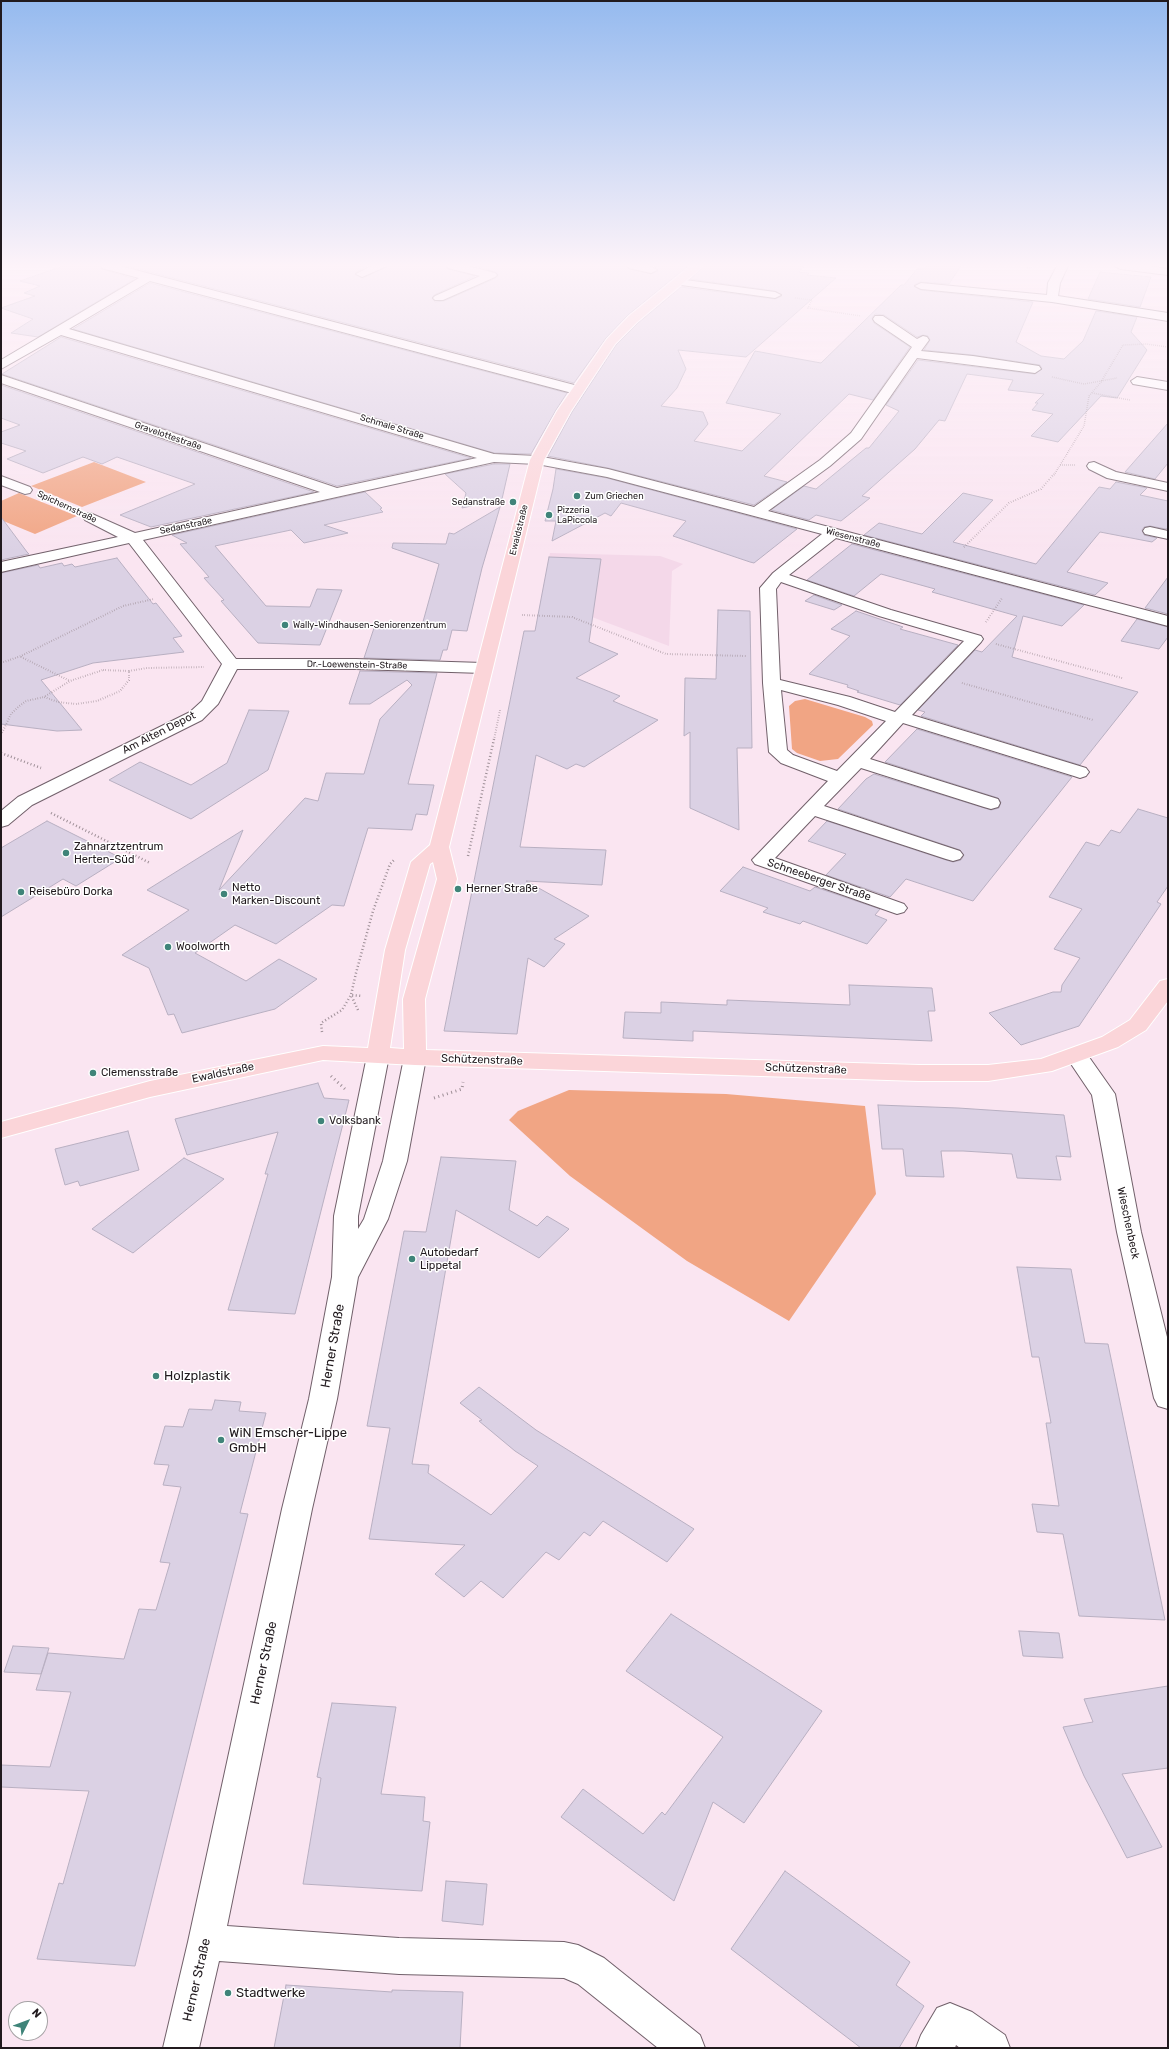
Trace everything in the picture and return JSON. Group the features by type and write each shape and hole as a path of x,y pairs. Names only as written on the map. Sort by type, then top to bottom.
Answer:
{"main road":[{"name":"Ewaldstraße","path":"1,1130 150,1089 292,1058 323,1053 415,1058 414,999 447,878 440,847 474,713 483,668 537,460 577,390 597,362"},
{"path":"378,1056 384,1010 395,950 421,862 440,847"},
{"name":"Schützenstraße","path":"415,1058 912,1073 988,1073 1044,1066 1110,1042 1138,1025 1168,986"}],"street":[{"name":"Schmale Straße","path":"167,362 494,458"},
{"path":"468,362 577,390"},
{"path":"757,512 826,463 856,436 907,362"},
{"path":"984,362 1035,369"},
{"name":"Gravelottestraße","path":"1,379 336,493"},
{"path":"1137,381 1168,386"},
{"name":"Sedanstraße","path":"1,567 494,458 537,460"},
{"name":"Wiesenstraße","path":"537,460 608,473 1168,621"},
{"path":"1094,466 1112,475 1168,487"},
{"name":"Spichernstraße","path":"1,480 25,490"},
{"name":"Spichernstraße","path":"90,517 132,538"},
{"path":"1150,530 1168,535"},
{"path":"833,533 778,576 768,588 772,683 778,752 787,760 840,779"},
{"path":"132,538 231,664"},
{"path":"778,576 885,613 975,639"},
{"name":"Schneeberger Straße","path":"897,908 762,860 975,639"},
{"name":"Dr.-Loewenstein-Straße","path":"231,664 356,664 483,668"},
{"name":"Am Alten Depot","path":"1,821 25,801 196,716 209,704 231,664"},
{"path":"772,683 829,696 1080,772"},
{"path":"858,761 991,803"},
{"path":"812,808 953,855"},
{"name":"Wieschenbeck","path":"1076,1055 1103,1094 1129,1232 1168,1398"},
{"name":"Herner Straße","path":"181,2048 206,1942 296,1515 323,1399 345,1278 346,1216 378,1056"},
{"name":"Herner Straße","path":"345,1278 376,1219 395,1161 415,1058"},
{"path":"206,1942 399,1956 564,1960 578,1963 591,1971 687,2048"},
{"path":"934,2048 950,2022 959,2025 992,2048"}],"path":[{"path":"947,563 1009,503 1041,489 1057,471 1084,426 1089,396 1101,382 1113,362"},
{"path":"1035,369 1052,377 1084,384 1101,382"},
{"name":"Spichernstraße","path":"25,490 30,490 90,515 90,517"},
{"path":"1013,581 975,639 1122,678"},
{"path":"1,663 21,656 123,606 176,594"},
{"path":"522,608 520,615 572,618 666,654 771,656"},
{"path":"21,656 70,682"},
{"path":"1,735 11,714 26,701 44,697 70,682 103,670 129,671 147,668 231,664"},
{"path":"44,697 58,702 76,704 97,702 120,691 129,680 129,671"},
{"path":"940,676 1093,720"},
{"path":"468,858 501,707"},
{"path":"1,753 67,780"},
{"path":"25,801 150,863"}],"shaded area":[{"path":"94,462 146,482 82,507 31,486"},
{"path":"19,493 77,516 35,534 1,520 1,501"},
{"path":"550,553 660,556 683,564 672,571 669,646 576,611 539,609"},
{"path":"805,699 865,717 872,721 873,725 838,759 820,761 797,753 792,749 789,706 795,701"},
{"path":"569,1090 726,1094 865,1106 876,1194 789,1321 687,1261 570,1176 509,1120 518,1111"}],"building":[{"path":"22,362 144,362 471,458 337,486 2,374"},
{"path":"184,362 448,362 567,393 531,454 494,453"},
{"path":"492,362 589,362 574,383"},
{"path":"605,362 683,362 686,369 677,388 661,406 703,412 708,424 694,441 742,451 781,414 726,403 749,362 813,362 821,363 822,362 900,362 873,400 849,394 764,476 787,482 754,505 608,468 548,456 572,412"},
{"path":"917,362 932,362 1035,374 1042,369 1040,365 1017,362 1140,362 1117,398 1101,396 1058,442 1031,436 1053,414 1032,410 1038,403 1035,403 1044,394 1008,390 1013,380 967,374 945,421 939,420 915,449 862,496 870,498 841,521 816,515 809,520 771,510 804,486 816,489 866,448 869,448 899,411 886,405"},
{"path":"1,385 314,492 151,527 120,515 195,484 117,457 102,464 83,457 43,473 7,459 26,451 1,443 1,432 20,425 1,418"},
{"path":"1168,423 1168,463 1155,479 1125,472"},
{"path":"494,464 510,464 502,499 462,508 466,493 445,474"},
{"path":"556,469 607,478 797,529 754,563 673,536 686,521 621,503 611,516 605,513 552,541 556,521 545,521 553,489"},
{"path":"1116,482 1147,488 1140,495 1168,501 1168,528 1166,529 1150,526 1144,527 1142,530 1144,535 1157,538 1152,542 1100,532 1067,572 1108,583 1095,595 864,535 879,523 922,534 963,493 993,500 953,542 1036,564 1099,487 1110,489"},
{"path":"365,492 382,508 380,509 383,512 324,525 348,533 304,543 291,530 215,546 266,606 310,607 317,589 342,590 320,645 258,643 221,601 224,600 204,578 209,577 180,544 187,543 172,535"},
{"path":"500,507 482,568 467,631 452,630 447,650 443,650 440,660 364,658 374,628 421,629 439,564 392,548 393,543 446,544 449,533 454,534"},
{"path":"1,517 27,552 29,554 1,560"},
{"path":"852,544 1084,605 1062,626 1023,616 1012,657 1138,692 1080,765 921,716 925,712 918,710 975,650 982,652 1017,616 932,592 935,589 881,574 854,596 807,580"},
{"path":"549,557 601,559 589,642 618,654 576,678 620,696 613,701 658,720 584,767 576,764 567,769 536,755 520,847 606,850 602,885 526,881 589,916 554,939 565,944 544,967 528,958 517,1034 444,1031 524,631 535,631"},
{"path":"117,558 153,604 156,603 182,636 173,638 184,652 93,663 41,680 82,730 57,731 1,724 1,573 38,565 40,568 62,563 64,566 72,564 75,567"},
{"path":"1168,577 1168,614 1145,608"},
{"path":"814,595 842,605 834,610 805,601"},
{"path":"718,610 750,611 752,748 737,748 739,830 690,808 690,732 684,736 685,678 716,679"},
{"path":"856,611 903,627 900,629 958,645 900,705 857,692 859,691 847,687 848,685 809,674 850,636 831,629"},
{"path":"1137,619 1168,627 1168,637 1159,649 1121,641"},
{"path":"360,671 437,673 408,784 434,785 427,815 416,814 412,830 368,828 344,906 332,905 276,944 235,925 195,953 246,981 279,959 317,979 275,1009 182,1033 174,1014 168,1015 149,968 122,955 189,910 147,890 243,830 219,890 305,798 318,801 326,773 364,774 380,719 412,685 407,680 370,704 349,704"},
{"path":"249,710 289,711 268,770 191,819 109,780 140,762 191,785 227,763"},
{"path":"917,729 1072,777 973,901 906,879 890,897 826,875 846,854 808,841 827,821 946,860 953,862 961,860 964,855 960,850 838,809 866,779 874,774 991,810 999,808 1001,802 998,798 885,762"},
{"path":"1138,809 1168,818 1168,886 1157,902 1161,904 1079,1026 1021,1045 989,1013 1053,992 1061,992 1062,985 1080,958 1054,949 1082,909 1049,897 1086,842 1099,846 1111,830 1120,833"},
{"path":"47,821 121,858 76,886 63,879 1,917 1,848"},
{"path":"743,867 810,891 815,887 880,909 875,915 887,920 867,944 803,921 800,924 763,912 768,908 720,891"},
{"path":"849,985 932,988 935,1011 928,1011 932,1041 693,1031 693,1041 623,1038 625,1012 661,1013 661,1002 727,1005 727,1000 850,1005"},
{"path":"318,1083 324,1098 349,1100 295,1314 228,1310 268,1174 265,1174 278,1132 187,1155 175,1119"},
{"path":"878,1105 958,1108 1064,1115 1071,1157 1056,1156 1061,1180 1017,1178 1012,1154 963,1151 941,1151 944,1177 906,1176 903,1149 882,1149"},
{"path":"128,1131 139,1170 80,1186 78,1181 65,1185 55,1149"},
{"path":"441,1157 516,1161 509,1210 537,1226 547,1216 569,1229 539,1258 456,1210 412,1464 429,1465 428,1473 491,1515 538,1466 515,1451 479,1421 482,1420 460,1403 479,1387 536,1430 694,1529 667,1562 603,1521 590,1536 584,1532 559,1560 546,1552 503,1598 481,1581 464,1597 435,1574 465,1545 369,1539 390,1428 367,1426 404,1231 426,1232"},
{"path":"184,1158 224,1179 133,1253 92,1229"},
{"path":"1017,1267 1071,1269 1085,1343 1108,1344 1165,1620 1079,1616 1063,1534 1037,1532 1032,1504 1059,1506 1046,1423 1051,1423 1039,1357 1032,1357"},
{"path":"215,1400 241,1402 239,1411 266,1413 240,1513 248,1514 135,1966 37,1959 59,1883 63,1884 89,1791 1,1787 1,1765 50,1767 71,1692 36,1690 48,1653 124,1659 139,1609 156,1610 170,1563 160,1562 181,1487 163,1485 169,1465 154,1464 165,1426 183,1427 189,1409 212,1410"},
{"path":"671,1614 822,1711 744,1823 713,1802 674,1901 561,1817 583,1789 643,1834 662,1812 665,1815 723,1737 626,1671"},
{"path":"1019,1631 1059,1633 1063,1658 1023,1656"},
{"path":"13,1646 49,1648 41,1674 4,1672"},
{"path":"1168,1686 1168,1768 1122,1774 1162,1847 1127,1858 1084,1776 1063,1727 1093,1722 1084,1699"},
{"path":"332,1703 396,1707 381,1794 425,1797 423,1821 430,1822 422,1891 303,1884 321,1778 317,1777"},
{"path":"785,1871 910,1962 896,1985 924,2006 899,2048 861,2048 731,1949"},
{"path":"446,1881 487,1884 483,1925 442,1921"},
{"path":"286,1985 392,1992 392,1990 463,1992 460,2048 274,2048"}],"place":[{"name":"Zum Griechen","path":"577,496"},
{"name":"Sedanstraße","path":"513,502"},
{"name":"Pizzeria LaPiccola","path":"549,515"},
{"name":"Wally-Windhausen-Seniorenzentrum","path":"285,625"},
{"name":"Zahnarztzentrum Herten-Süd","path":"66,853"},
{"name":"Herner Straße","path":"458,889"},
{"name":"Reisebüro Dorka","path":"21,892"},
{"name":"Netto Marken-Discount","path":"224,894"},
{"name":"Woolworth","path":"168,947"},
{"name":"Clemensstraße","path":"93,1073"},
{"name":"Volksbank","path":"321,1121"},
{"name":"Autobedarf Lippetal","path":"412,1259"},
{"name":"Holzplastik","path":"156,1376"},
{"name":"WiN Emscher-Lippe GmbH","path":"221,1440"},
{"name":"Stadtwerke","path":"228,1993"}]}
